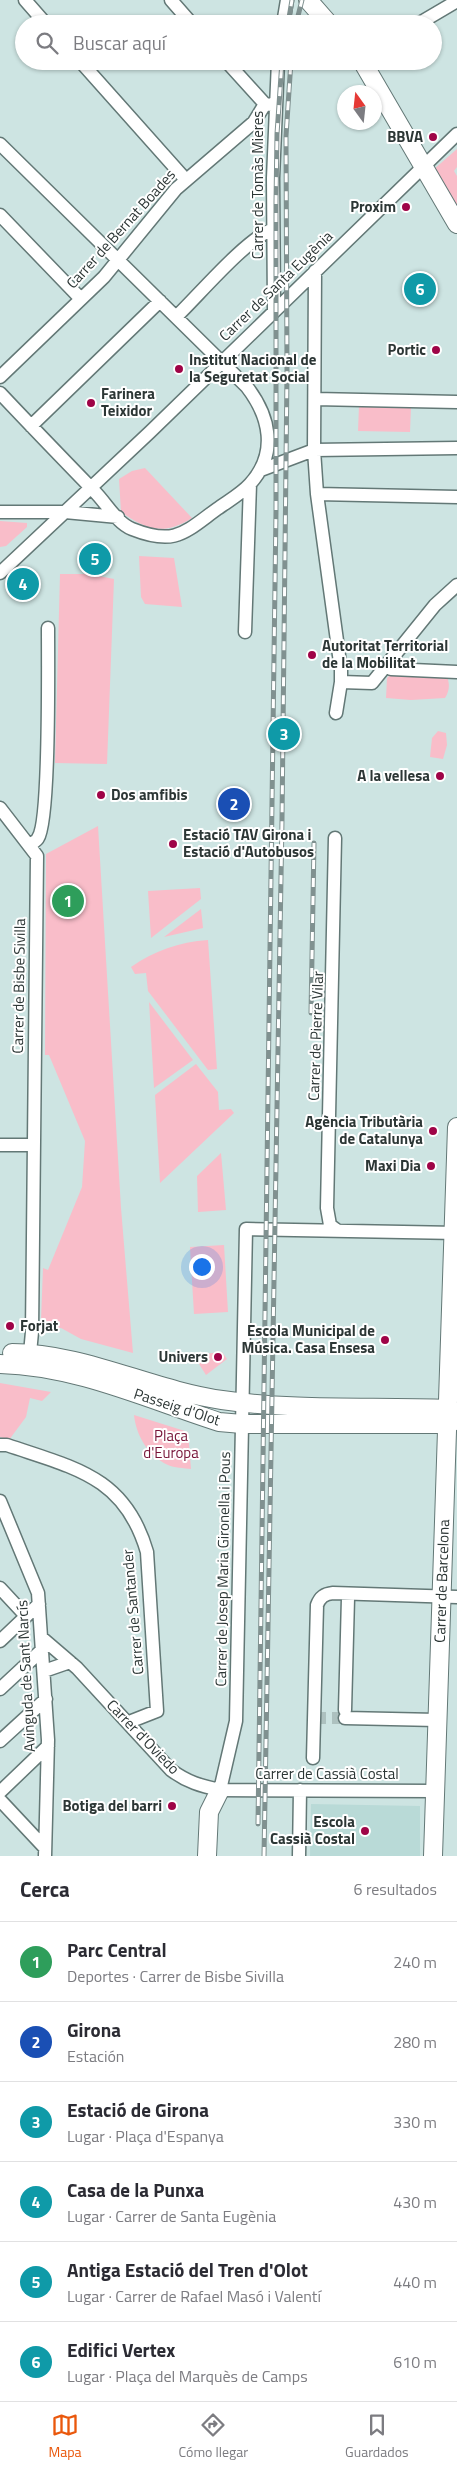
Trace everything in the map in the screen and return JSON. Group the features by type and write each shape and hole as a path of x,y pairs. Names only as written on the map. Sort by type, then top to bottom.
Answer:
{"main road":[{"path":"311,1 322,15"},
{"path":"367,70 457,224"},
{"name":"Carrer de Barcelona","path":"433,1856 438,1720 449,1597 457,1127"},
{"name":"Passeig d'Olot","path":"0,1354 30,1353 58,1356 221,1400 310,1408 452,1416"},
{"name":"Passeig d'Olot","path":"0,1364 27,1365 62,1371 220,1422 242,1424 452,1416"},
{"path":"206,1856 209,1812 220,1790"}],"street":[{"path":"25,0 38,15"},
{"path":"171,0 184,15"},
{"path":"284,15 287,0"},
{"path":"433,15 457,1"},
{"path":"88,70 186,180"},
{"path":"235,70 270,105"},
{"name":"Carrer de Tomàs Mieres","path":"274,310 270,105 276,70"},
{"name":"Carrer de Bernat Boades","path":"0,377 119,260 176,189 254,122 270,105"},
{"name":"Carrer de Santa Eugènia","path":"0,573 423,166 452,144 457,134"},
{"path":"0,144 247,387 264,414 268,437 261,470 250,484 190,530 169,538 134,530 118,517 0,393"},
{"path":"0,215 81,299"},
{"path":"176,317 242,252 266,232 273,229"},
{"path":"315,271 314,450 317,494 341,682 336,713"},
{"path":"31,426 160,301"},
{"path":"315,399 457,402"},
{"path":"261,470 314,450 457,448"},
{"path":"245,632 250,484"},
{"path":"317,494 457,498"},
{"path":"0,512 65,512 118,517"},
{"path":"341,682 372,683 435,606 457,585"},
{"path":"29,845 38,839 42,827 46,780 48,628"},
{"path":"391,669 457,672"},
{"name":"Carrer de Bisbe Sivilla","path":"0,808 37,856 33,1308 30,1353"},
{"name":"Carrer de Pierre Vilar","path":"335,838 327,1208 330,1225 338,1231"},
{"path":"0,1145 33,1145"},
{"name":"Carrer de Josep Maria Gironella i Pous","path":"220,1790 236,1721 246,1229 338,1231"},
{"path":"338,1231 455,1233"},
{"name":"Carrer de Santander","path":"0,1446 7,1445 94,1477 120,1501 141,1534 147,1552 157,1711 128,1722"},
{"name":"Avinguda de Sant Narcís","path":"0,1500 38,1593 48,1746 45,1852"},
{"path":"0,1588 26,1616"},
{"path":"313,1758 317,1605 323,1596 332,1594 449,1597"},
{"path":"348,1598 345,1714 438,1720"},
{"path":"0,1640 39,1604"},
{"path":"0,1689 42,1644"},
{"name":"Carrer d'Oviedo","path":"42,1644 70,1662 172,1770 183,1779 197,1785 220,1790"},
{"path":"44,1671 70,1662"},
{"path":"0,1741 46,1699"},
{"path":"0,1792 48,1746"},
{"name":"Carrer de Cassià Costal","path":"220,1790 435,1791"},
{"path":"299,1856 300,1790"},
{"path":"0,1800 45,1852"}],"shaded area":[{"name":"Escola Cassià Costal","path":"311,1804 420,1806 420,1856 310,1856"}],"green space":[{"path":"457,149 457,167 454,171 457,176 457,213 433,170"},
{"path":"359,406 411,407 410,432 358,431"},
{"path":"145,468 192,518 182,524 164,529 147,527 121,512 119,479 132,471"},
{"path":"0,521 27,523 27,527 6,546 0,547"},
{"path":"139,556 174,558 182,607 145,604 141,597"},
{"path":"60,574 89,574 114,579 107,764 55,763"},
{"path":"391,674 446,674 449,689 445,698 411,700 386,698 387,678"},
{"path":"438,731 446,733 447,745 443,759 430,757 432,738"},
{"path":"98,826 121,1208 133,1353 81,1339 61,1328 43,1328 41,1320 43,1268 48,1270 82,1187 85,1141 49,1055 45,1055 46,854"},
{"path":"200,888 201,899 151,938 148,891"},
{"path":"201,909 203,928 164,937"},
{"path":"208,940 217,1069 208,1070 148,991 146,973 135,974 131,967 167,948"},
{"path":"149,1002 193,1060 154,1088"},
{"path":"196,1064 218,1092 219,1110 231,1109 234,1113 160,1183 155,1095"},
{"path":"221,1153 226,1210 198,1212 197,1176"},
{"path":"224,1245 228,1312 194,1314 190,1247"},
{"path":"222,1352 227,1359 206,1375 199,1364 203,1354"},
{"path":"0,1383 51,1392 42,1401 30,1398 26,1417 9,1440 0,1437"},
{"name":"Plaça d'Europa","path":"134,1415 188,1432 191,1469 170,1466 155,1456 140,1437"}],"tunnel":[{"path":"314,1718 345,1718"}],"railway":[{"path":"290,15 292,0"},
{"path":"298,15 302,0"},
{"path":"258,1824 276,511 276,202 277,134 281,70"},
{"path":"264,1856 282,820 287,373 286,136 290,70"},
{"path":"311,1013 314,843"}],"place":[{"name":"BBVA","path":"433,137"},
{"name":"Proxim","path":"406,207"},
{"name":"Edifici Vertex","path":"420,289"},
{"name":"Portic","path":"436,350"},
{"name":"Institut Nacional de la Seguretat Social","path":"179,369"},
{"name":"Farinera Teixidor","path":"91,403"},
{"name":"Antiga Estació del Tren d'Olot","path":"95,559"},
{"name":"Casa de la Punxa","path":"23,584"},
{"name":"Autoritat Territorial de la Mobilitat","path":"312,655"},
{"name":"Estació de Girona","path":"284,734"},
{"name":"A la vellesa","path":"440,776"},
{"name":"Dos amfibis","path":"101,795"},
{"name":"Girona","path":"234,804"},
{"name":"Estació TAV Girona i Estació d'Autobusos","path":"173,844"},
{"name":"Parc Central","path":"68,901"},
{"name":"Agència Tributària de Catalunya","path":"433,1131"},
{"name":"Maxi Dia","path":"431,1166"},
{"name":"Forjat","path":"10,1326"},
{"name":"Escola Municipal de Música. Casa Ensesa","path":"385,1340"},
{"name":"Univers","path":"218,1357"},
{"name":"Botiga del barri","path":"172,1806"},
{"name":"Escola Cassià Costal","path":"365,1831"}]}
